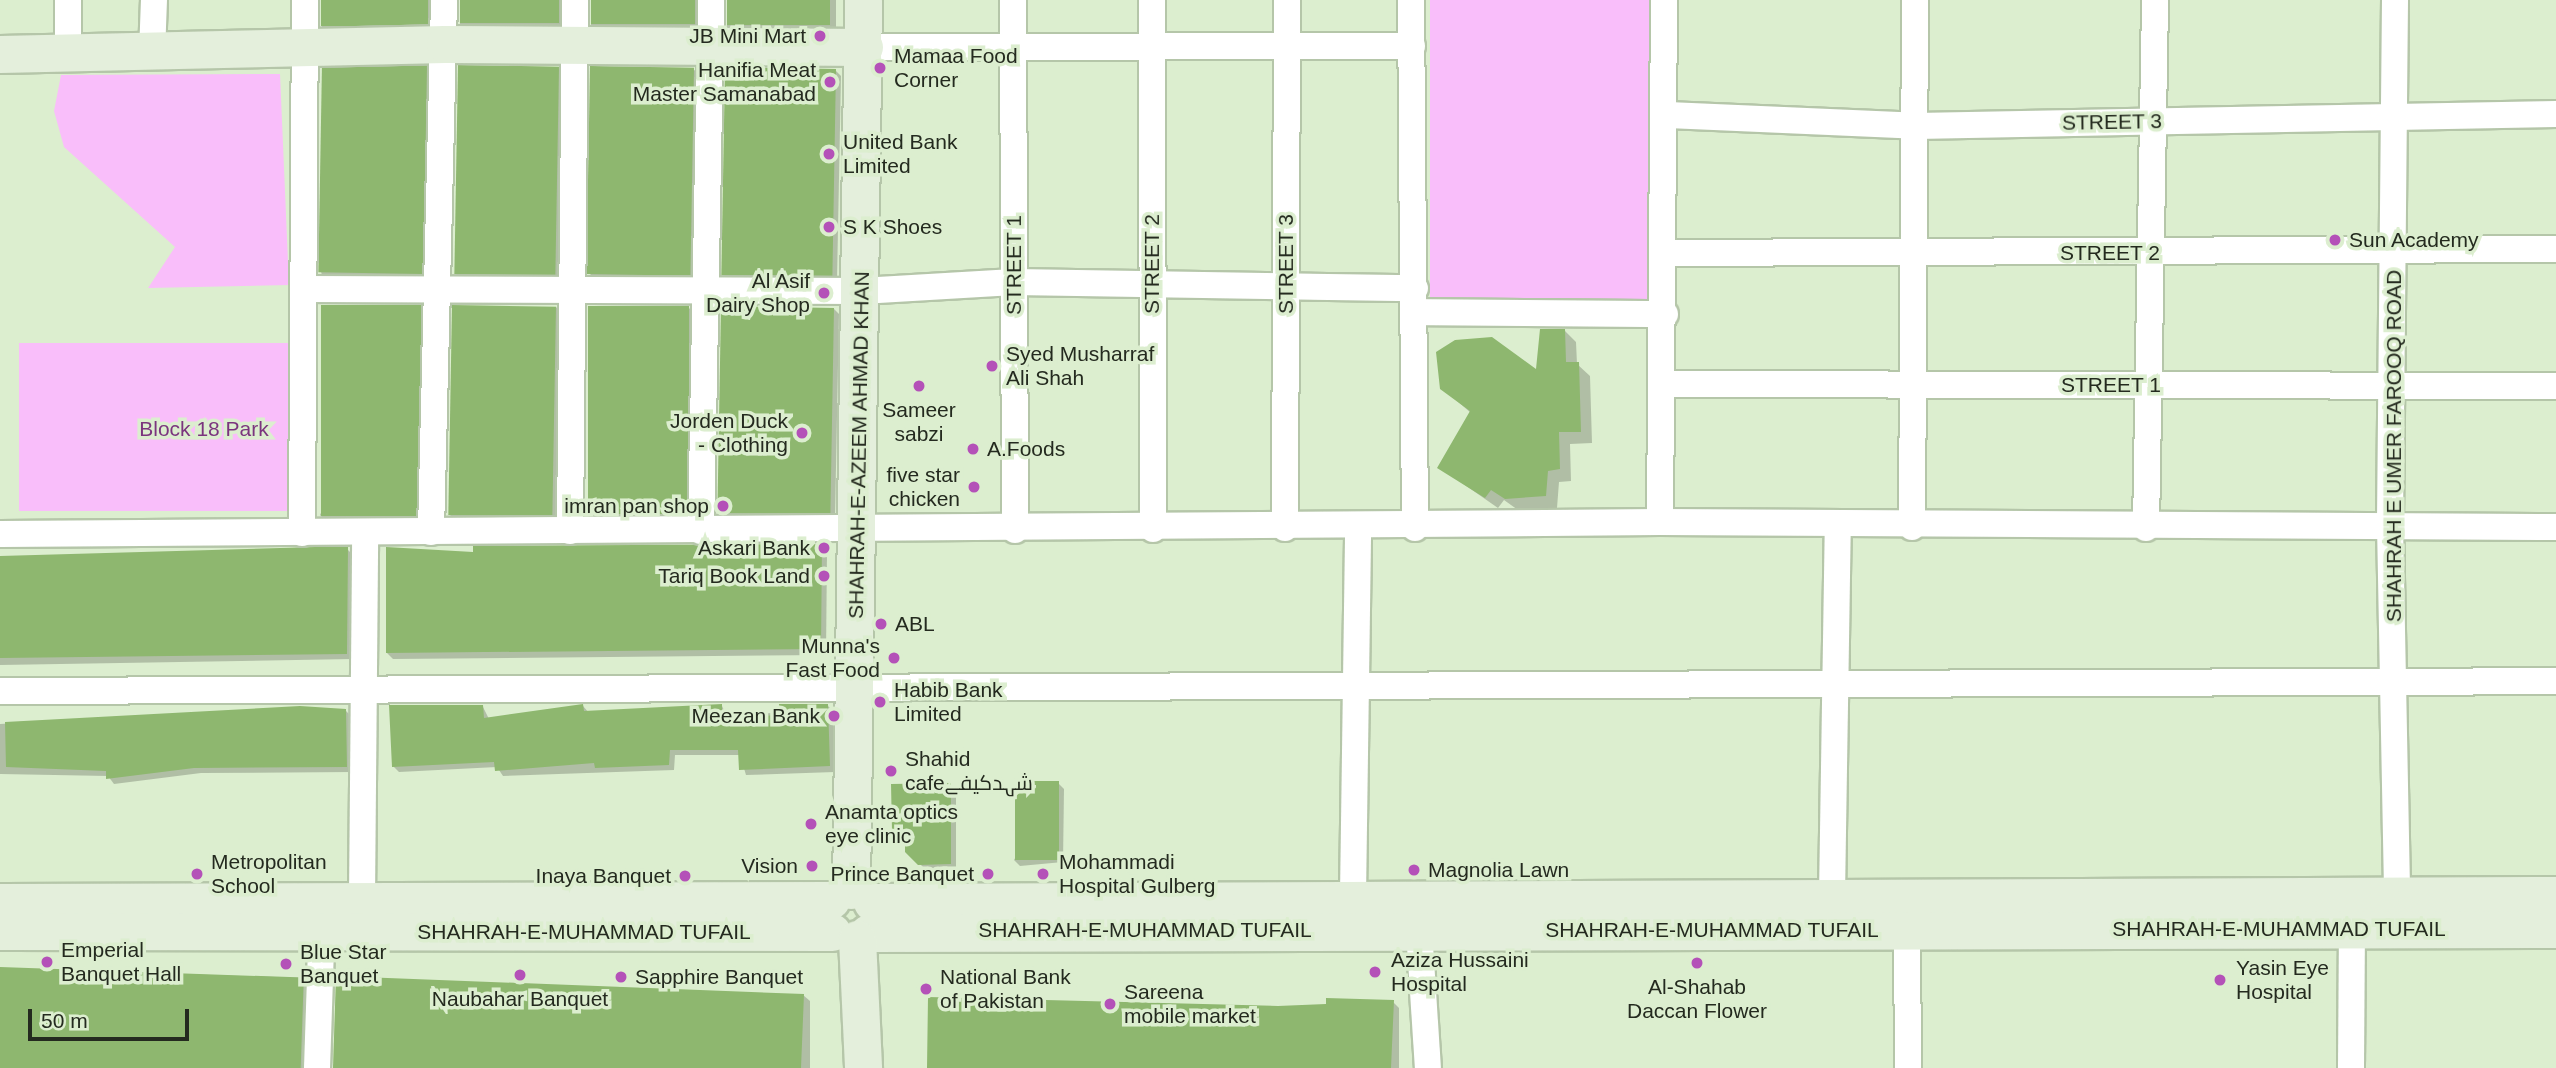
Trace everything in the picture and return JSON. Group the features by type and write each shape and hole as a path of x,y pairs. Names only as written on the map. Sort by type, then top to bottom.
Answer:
{"main road":[{"name":"SHAHRAH-E-AZEEM AHMAD KHAN","path":"863,0 860,530 852,916 863,1068"},
{"path":"0,54 152,54 306,45 864,47"},
{"name":"SHAHRAH-E-MUHAMMAD TUFAIL","path":"0,902 322,915 852,916 1353,896 2397,891 2556,895"},
{"name":"SHAHRAH-E-MUHAMMAD TUFAIL","path":"0,931 322,915 362,899 852,916 1419,930 2556,929"}],"street":[{"path":"68,0 68,54"},
{"path":"152,54 154,0"},
{"path":"302,533 305,0"},
{"path":"431,532 444,0"},
{"path":"570,531 575,0"},
{"path":"701,531 709,289 711,0"},
{"name":"STREET 1","path":"1013,0 1015,530"},
{"name":"STREET 2","path":"1152,0 1153,529"},
{"name":"STREET 3","path":"1285,528 1287,0"},
{"path":"1411,0 1415,528"},
{"path":"1660,522 1666,384 1668,115 1664,0"},
{"path":"1912,527 1910,255 1916,126 1915,0"},
{"path":"2146,528 2151,385 2155,0"},
{"name":"SHAHRAH E UMER FAROOQ ROAD","path":"2395,0 2395,383 2390,525 2397,891"},
{"path":"864,47 1013,50 1412,46"},
{"name":"STREET 3","path":"1668,115 1916,126 2556,114"},
{"name":"STREET 2","path":"1665,253 1910,255 2556,249"},
{"path":"305,289 439,290 571,286 861,291 1014,282 1286,288 1415,300 1665,314"},
{"name":"STREET 1","path":"1666,384 1911,386 2395,383 2556,386"},
{"path":"0,534 1415,528 1660,522 1838,527 2556,527"},
{"path":"1832,895 1833,679 1838,527"},
{"path":"1353,896 1358,687 1358,528"},
{"path":"362,899 365,532"},
{"path":"0,691 1358,687 1833,679 2394,678 2556,681"},
{"path":"317,1068 322,915"},
{"path":"2351,1068 2352,928"},
{"path":"1419,930 1428,1068"},
{"path":"1907,931 1908,1068"}],"green space":[{"path":"1430,0 1652,0 1652,304 1430,304"},
{"path":"280,74 289,285 148,288 175,247 64,147 54,111 61,75"},
{"name":"Block 18 Park","path":"19,343 293,343 293,511 19,511"}],"building":[{"path":"321,0 428,0 428,26 321,26"},
{"path":"460,0 559,0 559,23 460,23"},
{"path":"591,0 695,0 695,24 591,24"},
{"path":"727,0 830,0 830,25 727,25"},
{"path":"322,63 427,65 423,274 318,272"},
{"path":"458,65 559,67 555,276 454,274"},
{"path":"590,66 694,68 690,276 586,274"},
{"path":"725,67 836,69 832,277 721,275"},
{"path":"321,305 421,305 421,516 321,516"},
{"path":"452,305 556,307 552,517 448,515"},
{"path":"588,306 689,306 689,514 588,514"},
{"path":"721,306 834,308 830,515 717,513"},
{"path":"1540,329 1565,329 1566,362 1579,362 1581,432 1559,432 1560,469 1548,471 1546,496 1505,499 1491,490 1485,498 1437,468 1470,411 1440,389 1436,352 1455,340 1492,337 1536,369"},
{"path":"822,544 821,649 386,653 386,547 473,552 473,546"},
{"path":"348,547 347,654 0,658 0,556"},
{"path":"583,704 584,711 722,704 722,718 779,715 779,704 828,704 830,766 739,770 738,750 670,750 669,765 595,768 594,763 495,771 494,762 392,767 389,705 483,705 484,718"},
{"path":"300,706 346,709 347,767 194,768 106,779 106,771 6,767 5,722"},
{"name":"Mohammadi Hospital Gulberg","path":"1015,781 1059,781 1059,860 1015,860"},
{"path":"951,783 951,864 918,865 905,852 905,831 892,831 891,784"},
{"path":"0,967 304,978 301,1068 0,1068"},
{"path":"336,976 804,994 801,1068 333,1068"},
{"path":"928,997 1278,1006 1326,1004 1326,998 1394,1000 1391,1068 927,1068"}],"place":[{"name":"JB Mini Mart","path":"820,36"},
{"name":"Mamaa Food Corner","path":"880,68"},
{"name":"Hanifia Meat Master Samanabad","path":"830,82"},
{"name":"United Bank Limited","path":"829,154"},
{"name":"S K Shoes","path":"829,227"},
{"name":"Sun Academy","path":"2335,240"},
{"name":"Al Asif Dairy Shop","path":"824,293"},
{"name":"Syed Musharraf Ali Shah","path":"992,366"},
{"name":"Sameer sabzi","path":"919,386"},
{"name":"Jorden Duck - Clothing","path":"802,433"},
{"name":"A.Foods","path":"973,449"},
{"name":"five star chicken","path":"974,487"},
{"name":"imran pan shop","path":"723,506"},
{"name":"Askari Bank","path":"824,548"},
{"name":"Tariq Book Land","path":"824,576"},
{"name":"ABL","path":"881,624"},
{"name":"Munna's Fast Food","path":"894,658"},
{"name":"Habib Bank Limited","path":"880,702"},
{"name":"Meezan Bank","path":"834,716"},
{"name":"Shahid cafeشہدکیفے","path":"891,771"},
{"name":"Anamta optics eye clinic","path":"811,824"},
{"name":"Vision","path":"812,866"},
{"name":"Magnolia Lawn","path":"1414,870"},
{"name":"Metropolitan School","path":"197,874"},
{"name":"Prince Banquet","path":"988,874"},
{"name":"Mohammadi Hospital Gulberg","path":"1043,874"},
{"name":"Inaya Banquet","path":"685,876"},
{"name":"Emperial Banquet Hall","path":"47,962"},
{"name":"Al-Shahab Daccan Flower","path":"1697,963"},
{"name":"Blue Star Banquet","path":"286,964"},
{"name":"Aziza Hussaini Hospital","path":"1375,972"},
{"name":"Naubahar Banquet","path":"520,975"},
{"name":"Sapphire Banquet","path":"621,977"},
{"name":"Yasin Eye Hospital","path":"2220,980"},
{"name":"National Bank of Pakistan","path":"926,989"},
{"name":"Sareena mobile market","path":"1110,1004"}]}
